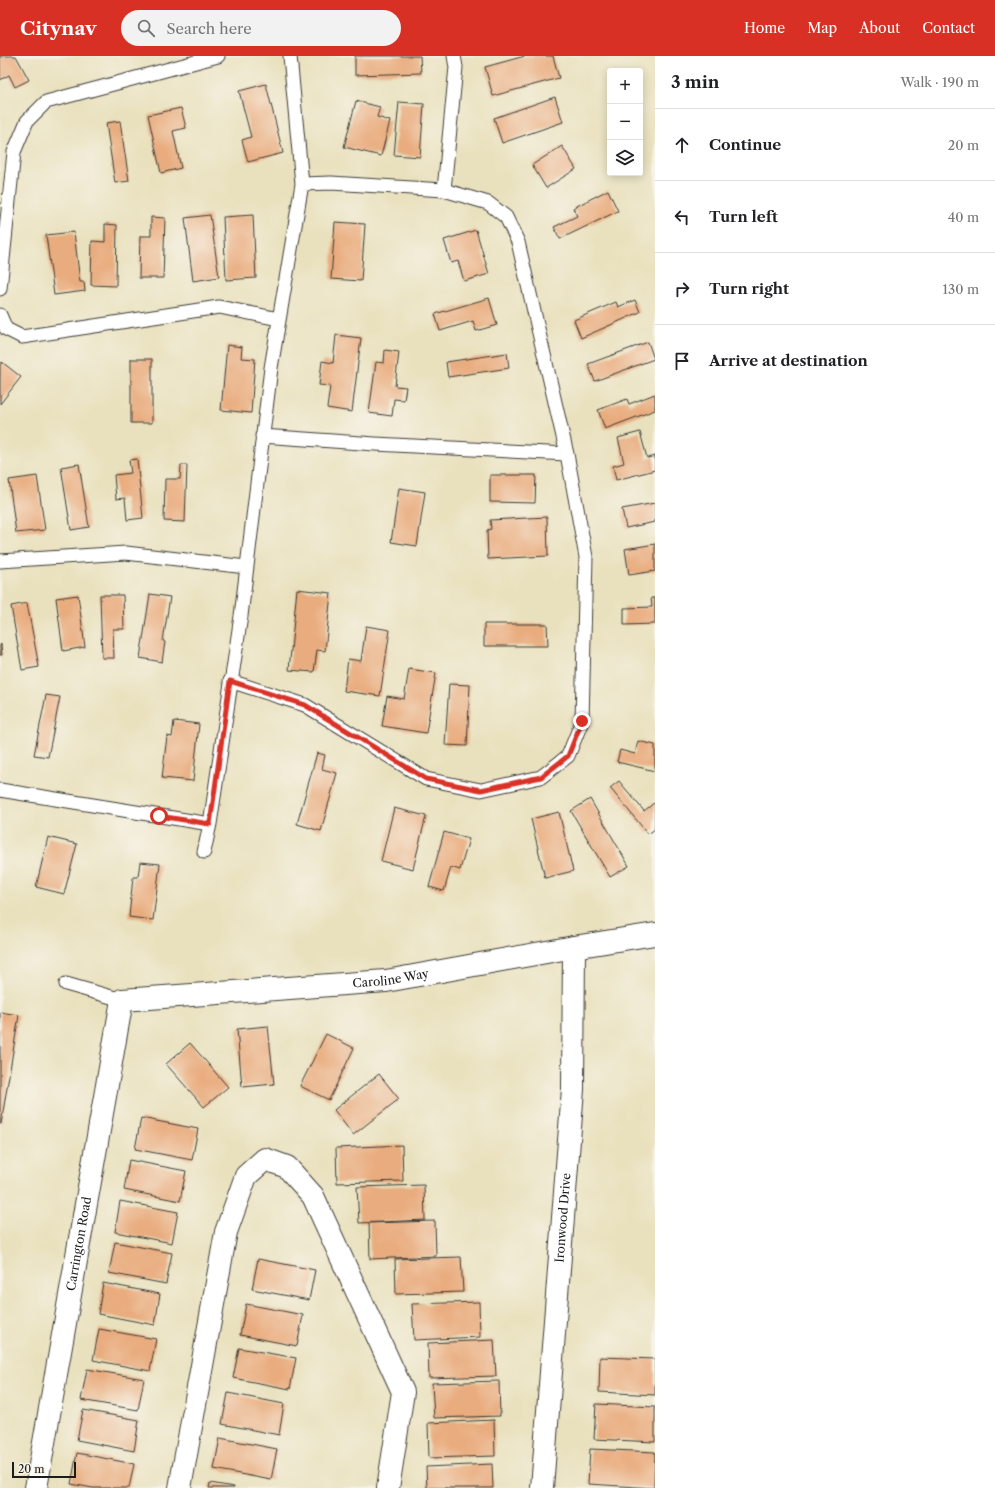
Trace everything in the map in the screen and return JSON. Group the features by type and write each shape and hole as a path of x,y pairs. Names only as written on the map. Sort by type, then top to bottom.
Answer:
{"street":[{"name":"Caroline Way","path":"122,1000 386,981 655,934"},
{"name":"Ironwood Drive","path":"542,1488 573,1089 574,947"},
{"name":"Carrington Road","path":"36,1488 122,1000"},
{"path":"180,1488 226,1232 246,1176 265,1159 287,1166 313,1196 403,1392 388,1488"}],"lane":[{"path":"0,289 14,152 27,121 46,102 218,56"},
{"path":"204,852 210,824 230,681 241,616 270,368 302,184 290,56"},
{"path":"444,190 456,67 454,56"},
{"path":"230,681 305,705 426,779 481,790 541,777 568,756 582,721 586,557 567,454 518,242 506,217 488,203 444,190 331,183 302,184"},
{"path":"0,315 6,329 22,337 220,307 279,319"},
{"path":"262,436 375,444 567,454"},
{"path":"0,561 126,553 246,567"},
{"path":"0,790 210,824"},
{"path":"66,984 122,1000"}],"building":[{"path":"0,56 16,56 29,80 15,87 9,75 0,80"},
{"path":"355,56 420,56 421,73 355,75"},
{"path":"525,56 553,56 559,78 493,96 485,67"},
{"path":"266,84 283,153 248,162 242,140 251,137 239,91"},
{"path":"555,97 563,122 502,143 494,118"},
{"path":"356,101 380,107 377,117 390,121 381,156 344,147"},
{"path":"399,102 424,104 420,157 394,155"},
{"path":"181,108 186,128 173,131 181,168 161,173 148,115"},
{"path":"120,121 129,181 115,183 106,123"},
{"path":"562,146 576,169 546,188 532,165"},
{"path":"608,190 618,211 560,239 554,227 577,216 573,208"},
{"path":"210,215 219,277 193,281 185,218"},
{"path":"253,215 256,278 226,280 223,217"},
{"path":"151,217 165,218 163,278 139,278 140,236 151,236"},
{"path":"335,222 365,224 361,281 331,279"},
{"path":"105,224 117,225 116,286 91,285 92,241 105,242"},
{"path":"476,230 489,274 464,281 458,261 451,263 444,240"},
{"path":"74,232 80,282 84,282 85,291 54,295 46,235"},
{"path":"489,298 497,325 476,331 473,321 440,331 435,314"},
{"path":"635,300 640,312 581,338 574,320 616,302 618,307"},
{"path":"336,335 361,338 352,412 327,408 330,386 319,385 322,361 333,363"},
{"path":"648,342 654,359 595,381 588,364"},
{"path":"227,345 242,347 241,358 255,359 251,413 221,410"},
{"path":"385,350 399,352 395,386 406,387 404,400 394,399 392,416 369,413 376,362 384,363"},
{"path":"507,353 509,368 448,377 446,362"},
{"path":"131,359 152,359 152,423 131,423"},
{"path":"2,362 21,377 0,404 0,365"},
{"path":"655,394 655,410 605,429 598,410 627,399 629,404"},
{"path":"640,432 647,458 655,456 655,470 616,480 613,466 624,463 618,438"},
{"path":"137,459 143,518 127,520 125,498 116,499 114,475 131,473 129,460"},
{"path":"79,464 89,527 71,530 61,467"},
{"path":"181,465 187,465 185,522 164,521 165,479 180,479"},
{"path":"490,475 536,475 535,503 490,502"},
{"path":"37,476 45,530 16,533 9,480"},
{"path":"399,488 425,492 417,546 391,542"},
{"path":"655,503 655,522 626,528 622,509"},
{"path":"547,517 548,556 488,559 487,530 491,529 490,520"},
{"path":"655,544 655,571 629,575 625,549"},
{"path":"297,589 331,593 325,651 317,650 314,672 289,670"},
{"path":"150,594 170,597 163,641 165,642 162,662 140,658"},
{"path":"78,595 85,647 63,651 56,598"},
{"path":"100,595 123,595 124,629 113,629 114,658 102,658"},
{"path":"651,598 655,598 655,624 624,625 624,608 652,607"},
{"path":"27,603 39,667 22,670 11,606"},
{"path":"484,624 547,624 548,646 484,646"},
{"path":"366,626 390,630 380,696 344,691 348,659 361,661"},
{"path":"1,644 2,655 0,655 0,645"},
{"path":"409,669 436,673 426,733 382,726 387,696 404,699"},
{"path":"449,684 470,685 467,746 445,745"},
{"path":"46,695 60,697 48,757 34,755"},
{"path":"174,721 199,724 193,781 162,778 167,736 172,737"},
{"path":"638,741 655,745 655,771 617,762 620,750 635,754"},
{"path":"317,753 325,755 322,769 337,773 321,831 297,824"},
{"path":"619,781 644,811 654,803 655,804 655,829 648,834 610,788"},
{"path":"590,799 629,866 610,877 571,811"},
{"path":"394,808 426,816 413,869 381,861"},
{"path":"559,812 573,871 545,878 531,819"},
{"path":"444,832 469,839 460,870 451,867 444,891 429,887"},
{"path":"48,837 77,844 64,894 36,887"},
{"path":"140,862 160,864 153,920 129,917 133,877 138,877"},
{"path":"0,1012 19,1015 1,1124 0,1124"},
{"path":"268,1026 274,1084 242,1087 237,1029"},
{"path":"326,1034 354,1048 329,1100 300,1086"},
{"path":"190,1043 228,1087 204,1107 166,1064"},
{"path":"379,1074 399,1099 353,1135 334,1110"},
{"path":"141,1118 198,1129 192,1160 135,1149"},
{"path":"402,1145 403,1181 337,1183 336,1148"},
{"path":"129,1160 186,1171 180,1201 124,1190"},
{"path":"424,1185 425,1220 359,1223 357,1187"},
{"path":"120,1201 178,1212 172,1243 115,1232"},
{"path":"435,1221 436,1256 370,1259 369,1223"},
{"path":"115,1242 172,1253 166,1284 109,1273"},
{"path":"461,1257 463,1292 396,1294 395,1259"},
{"path":"258,1259 315,1270 309,1300 252,1289"},
{"path":"103,1283 160,1294 155,1325 98,1314"},
{"path":"479,1302 480,1337 414,1340 412,1304"},
{"path":"246,1304 303,1315 297,1346 240,1335"},
{"path":"99,1329 156,1339 150,1371 93,1360"},
{"path":"494,1340 496,1376 429,1378 428,1343"},
{"path":"239,1348 296,1358 290,1389 233,1378"},
{"path":"600,1357 655,1359 655,1395 599,1392"},
{"path":"87,1369 144,1379 138,1410 81,1400"},
{"path":"499,1381 500,1416 434,1418 432,1383"},
{"path":"228,1393 284,1404 279,1435 222,1424"},
{"path":"596,1404 655,1407 655,1442 594,1439"},
{"path":"83,1410 139,1420 134,1451 77,1440"},
{"path":"494,1420 495,1456 429,1458 428,1423"},
{"path":"220,1438 277,1449 271,1480 214,1469"},
{"path":"590,1449 655,1452 654,1488 588,1484"},
{"path":"77,1453 134,1464 129,1488 93,1488 71,1484"},
{"path":"492,1464 493,1488 427,1488 426,1467"},
{"path":"210,1483 234,1487 234,1488 209,1488"}],"route":[{"path":"159,816 210,824 230,681 305,705 426,779 481,790 541,777 568,756 582,721"}]}
